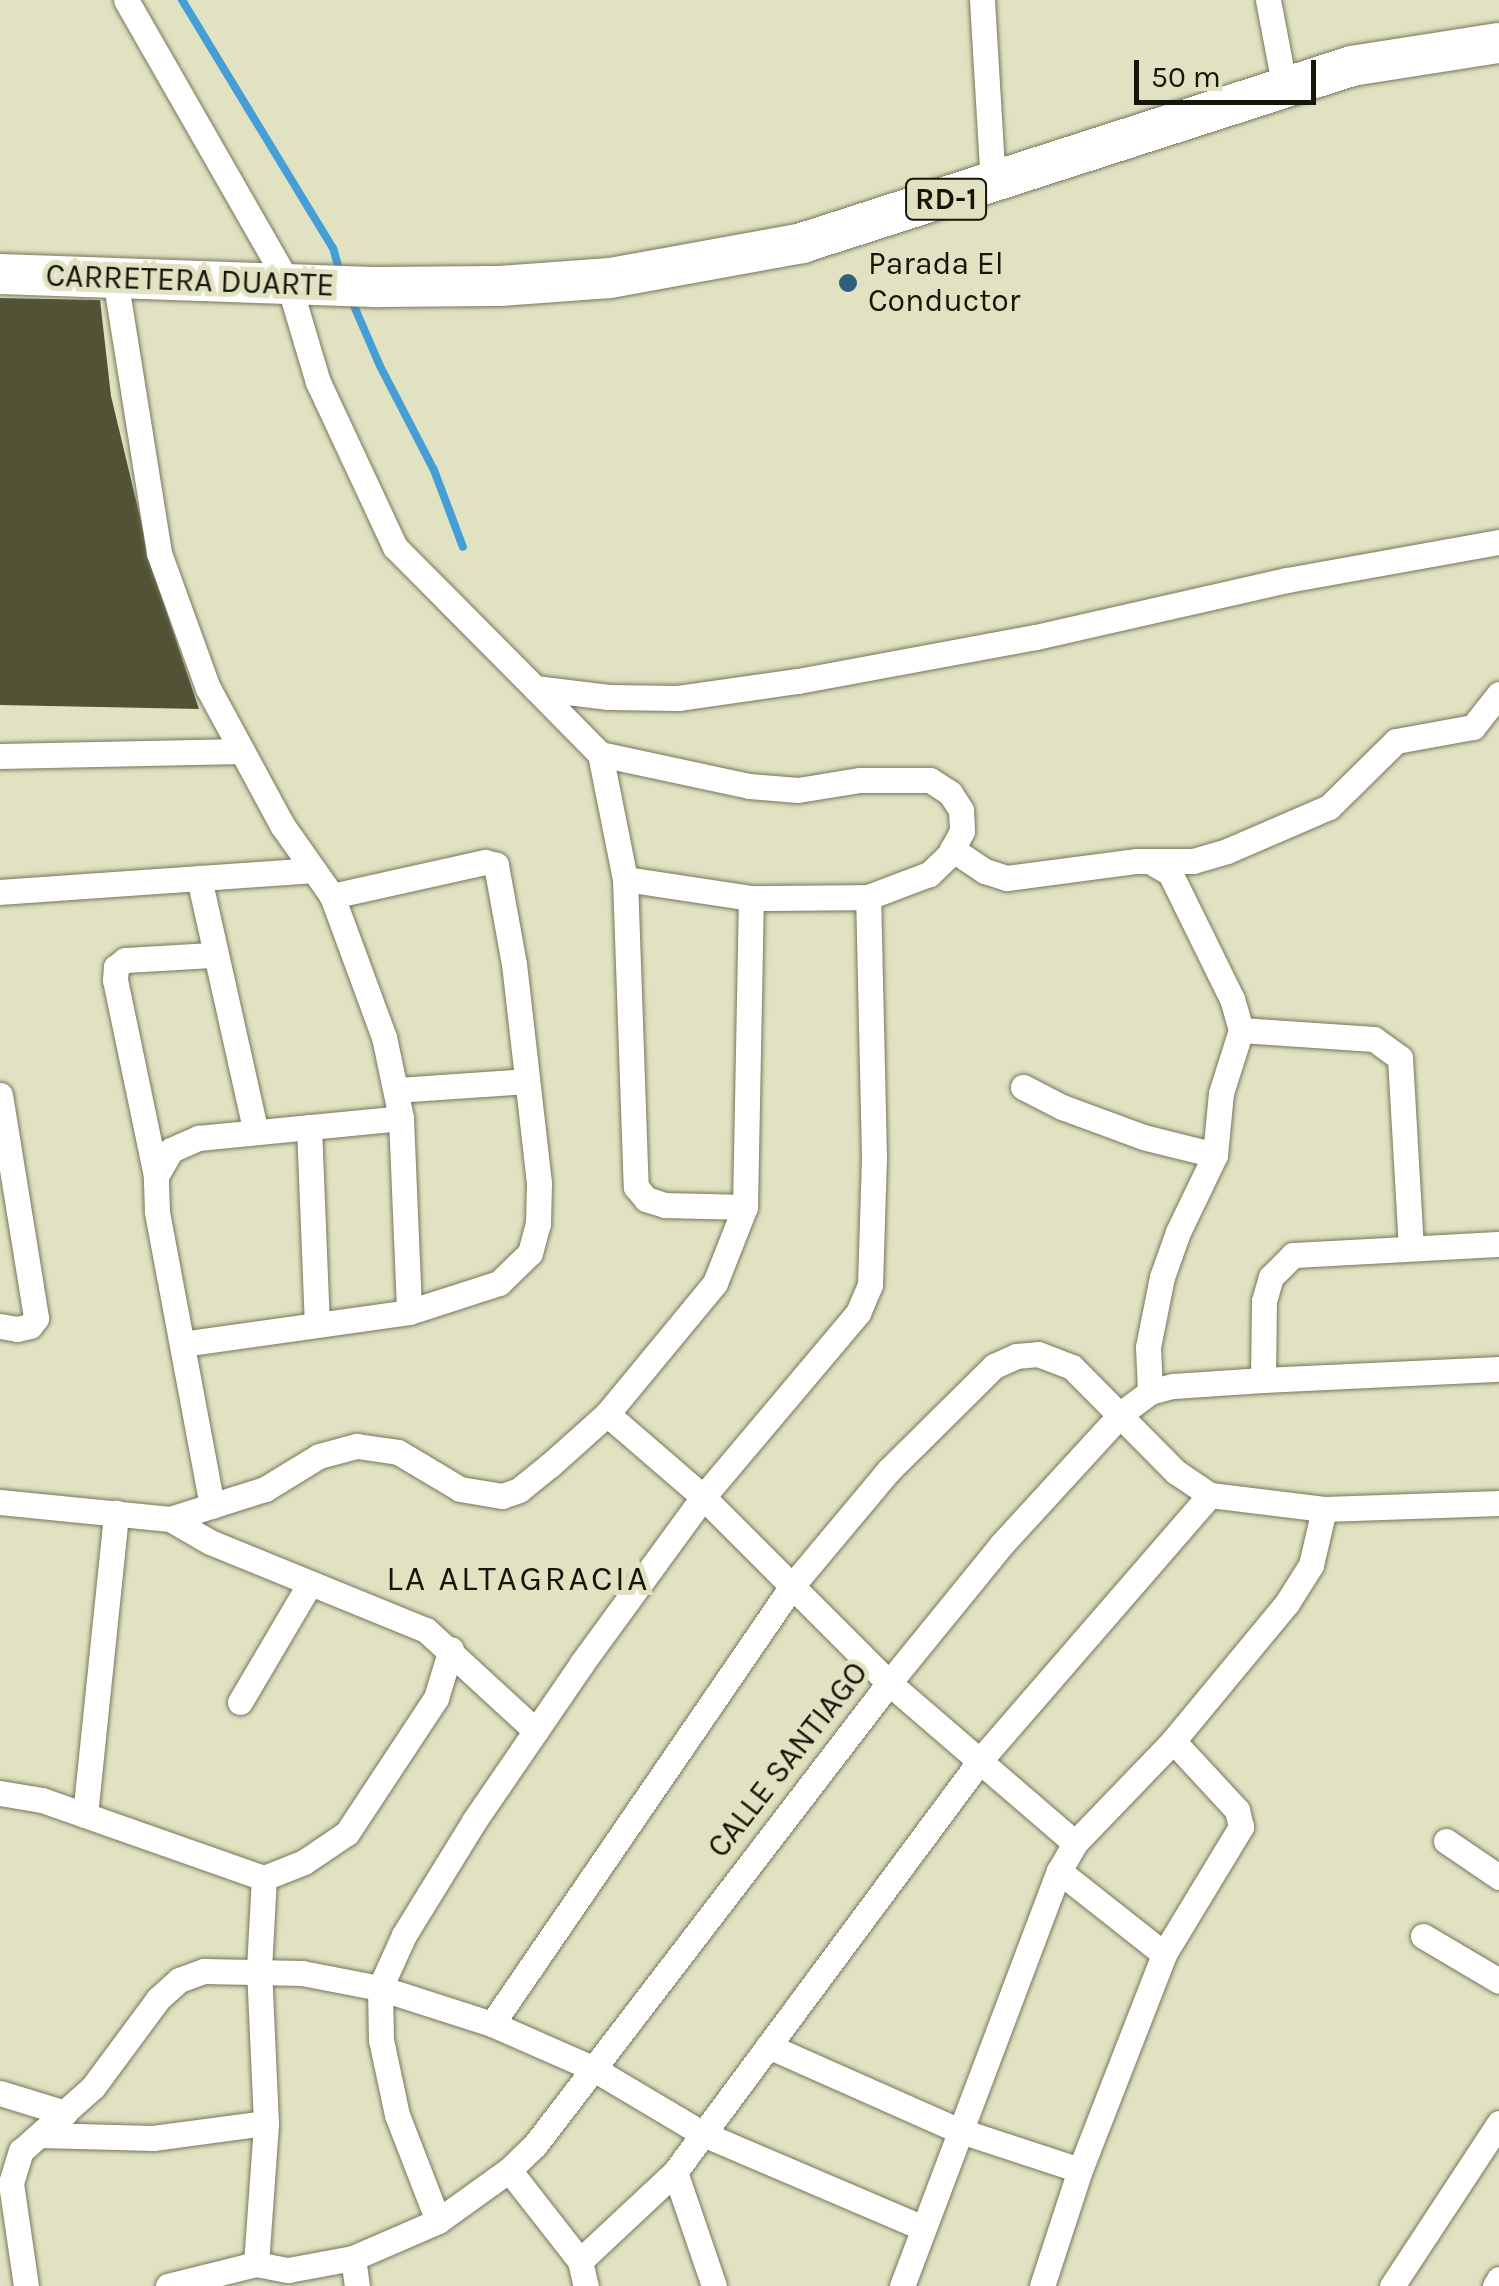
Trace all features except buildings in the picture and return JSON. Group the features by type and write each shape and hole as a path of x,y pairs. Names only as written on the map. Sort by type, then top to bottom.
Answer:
{"main road":[{"name":"RD-1","path":"993,184 1284,84 1372,62 1499,43"},
{"name":"CARRETERA DUARTE","path":"0,274 380,287 574,280 729,259 802,243 993,184"}],"street":[{"path":"126,0 303,285 318,382 395,548 600,754 625,879 636,1187 646,1199 664,1205 745,1208"},
{"path":"982,0 993,184"},
{"path":"1268,0 1284,84"},
{"path":"115,278 160,553 208,688 282,825 332,896 384,1037 401,1118 409,1312"},
{"path":"536,688 608,697 678,698 798,682 1036,637 1287,580 1499,542"},
{"path":"952,849 985,871 1008,878 1193,861 1329,807 1396,741 1472,727 1499,694"},
{"path":"0,756 242,751"},
{"path":"600,754 782,789 860,780 930,780 950,793 961,810 962,831 952,849 929,874 868,897 750,898 625,879"},
{"path":"182,1344 409,1312 498,1283 530,1253 538,1224 539,1184 514,964 496,865 485,862 332,896"},
{"path":"1150,1392 1148,1347 1162,1278 1178,1232 1215,1155 1221,1093 1241,1030 1232,999 1170,873 1151,862"},
{"path":"0,892 313,870"},
{"path":"199,878 212,955 256,1132"},
{"path":"438,2221 388,2084 380,1988 404,1935 536,1731 702,1497 858,1313 870,1285 874,1157 868,897"},
{"path":"0,1502 170,1518 265,1489 319,1456 357,1446 398,1452 460,1489 502,1496 519,1490 550,1466 606,1414 715,1283 745,1208 750,898"},
{"path":"212,955 124,960 116,967 115,980 156,1176 157,1210 212,1506"},
{"path":"1241,1030 1374,1039 1400,1058 1411,1248"},
{"path":"396,1090 527,1080"},
{"path":"1023,1087 1062,1107 1144,1137 1215,1155"},
{"path":"0,1095 8,1190 36,1318 30,1326 17,1329 0,1326"},
{"path":"156,1176 171,1150 198,1138 401,1118"},
{"path":"308,1127 317,1322"},
{"path":"1262,1380 1264,1302 1280,1264 1311,1251 1499,1244"},
{"path":"492,2024 792,1586 888,1471 994,1366 1016,1356 1055,1358 1122,1413 1176,1472 1210,1495 1324,1509 1499,1502"},
{"name":"CALLE SANTIAGO","path":"168,2286 256,2264 288,2270 353,2258 438,2221 509,2170 535,2145 889,1683 1001,1545 1122,1413 1150,1392 1174,1386 1499,1368"},
{"path":"606,1414 702,1497 889,1683 982,1758 1075,1844"},
{"path":"509,2170 583,2273 675,2172 736,2096 768,2046 982,1758 1210,1495"},
{"path":"902,2286 1058,1872 1075,1844 1173,1741 1287,1603 1310,1565 1324,1509"},
{"path":"85,1815 116,1513"},
{"path":"170,1518 201,1538 426,1630 536,1731"},
{"path":"240,1702 310,1582"},
{"path":"0,1793 42,1800 264,1878 304,1862 347,1833 436,1698 450,1649"},
{"path":"1042,2286 1080,2170 1164,1954 1241,1827 1237,1810 1173,1741"},
{"path":"1446,1842 1499,1877"},
{"path":"1058,1872 1164,1954"},
{"path":"256,2264 266,2124 259,1969 264,1878"},
{"path":"1423,1936 1499,1981"},
{"path":"26,2286 11,2184 21,2150 94,2086 158,1999 180,1980 204,1971 259,1969 380,1988 492,2024 592,2068 703,2134 923,2228"},
{"path":"768,2046 958,2130 1080,2170"},
{"path":"0,2092 66,2113"},
{"path":"40,2135 152,2138 266,2124"},
{"path":"1392,2286 1497,2129"},
{"path":"675,2172 714,2286"},
{"path":"353,2258 357,2286"},
{"path":"1495,2286 1499,2279"}],"waterway":[{"path":"182,0 333,248 340,272"},
{"path":"351,299 380,366 434,470 463,547"}],"place":[{"name":"Parada El Conductor","path":"848,283"}],"district":[{"name":"LA ALTAGRACIA","path":"518,1579"}]}
